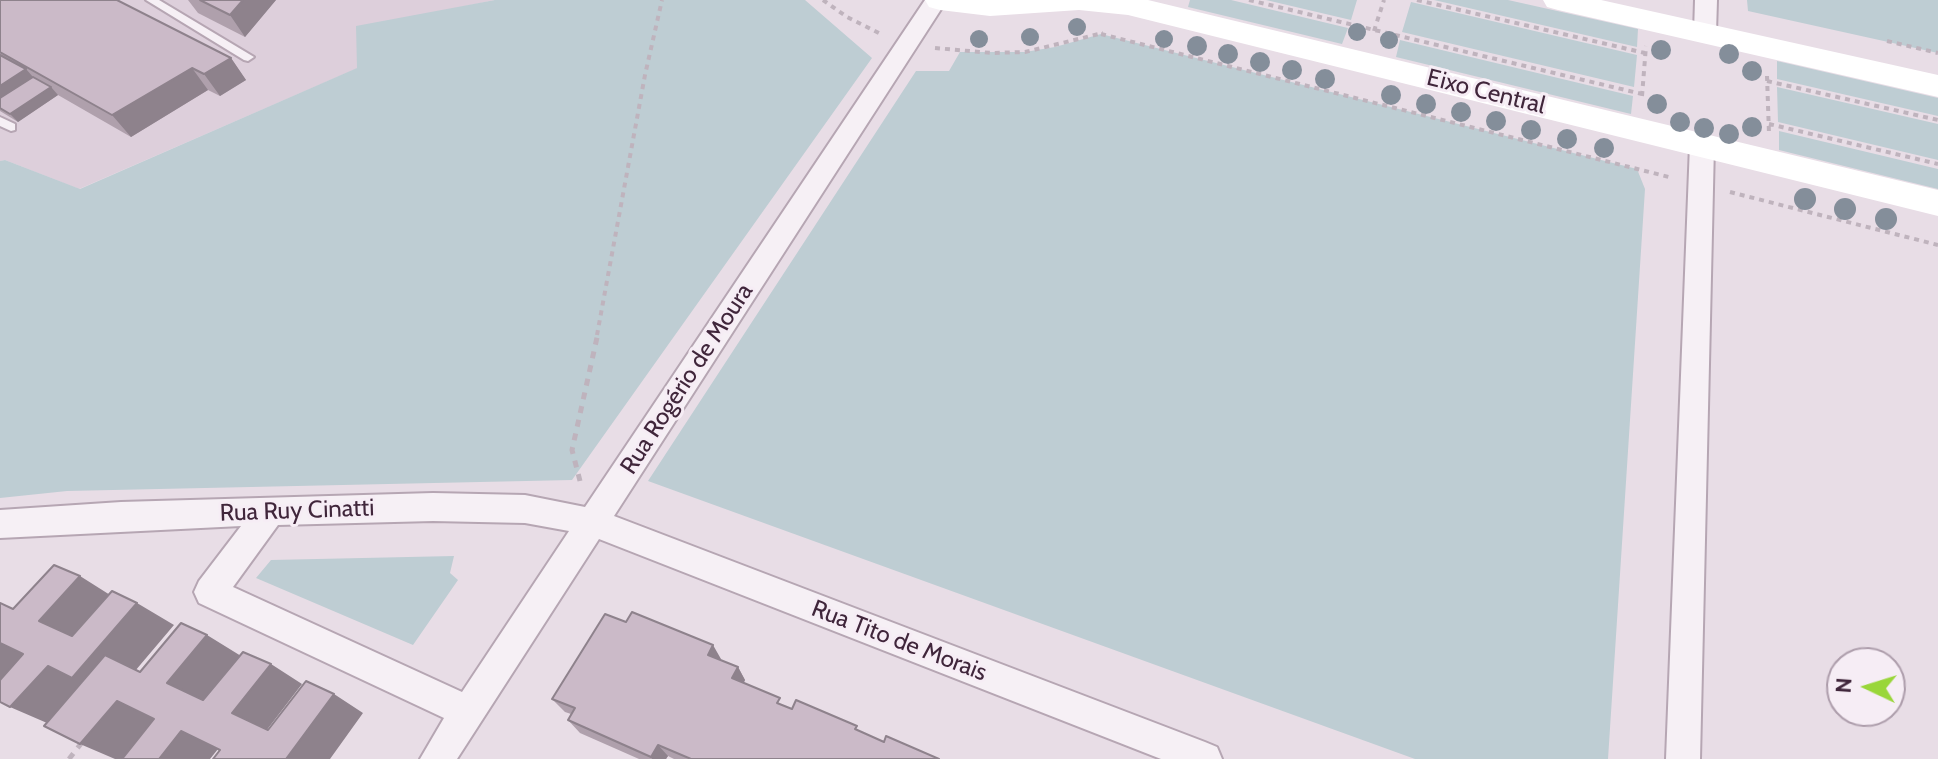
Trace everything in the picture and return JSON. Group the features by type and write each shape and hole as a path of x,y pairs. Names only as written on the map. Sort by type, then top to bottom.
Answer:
{"main road":[{"name":"Eixo Central","path":"938,0 990,6 1036,1 1105,1 1128,5 1938,203"},
{"path":"1558,0 1938,86"}],"street":[{"name":"Rua Rogério de Moura","path":"437,759 938,0"},
{"path":"1705,33 1706,0"},
{"path":"1683,759 1702,145"},
{"name":"Rua Ruy Cinatti","path":"0,524 121,516 433,507 525,509 592,522"},
{"path":"270,512 210,592 468,712"},
{"name":"Rua Tito de Morais","path":"592,522 1205,759"}],"lane":[{"path":"151,0 248,57"}],"path":[{"path":"592,522 572,450 605,300 645,75 662,0"},
{"path":"1249,0 1642,94"},
{"path":"1417,0 1645,53"},
{"path":"1101,34 1938,245"},
{"path":"1637,169 1646,42"},
{"path":"1755,133 1769,136 1766,47"},
{"path":"1767,81 1938,120"},
{"path":"1769,124 1938,164"},
{"path":"69,759 89,735"}],"shaded area":[{"path":"0,0 495,0 432,13 358,68 79,189 5,160 0,161"},
{"path":"495,0 805,0 872,58 572,480 67,491 0,498 0,161 5,160 80,189 357,68 356,26"},
{"path":"1190,0 1231,0 1348,28 1342,44 1188,7"},
{"path":"1266,0 1357,0 1351,20"},
{"path":"1434,0 1508,0 1638,29 1637,47"},
{"path":"1747,0 1938,0 1938,53 1748,11"},
{"path":"1411,2 1637,55 1634,87 1402,32"},
{"path":"1101,34 1637,169 1645,189 1608,759 1415,759 648,481 916,71 949,71 960,52 1025,52"},
{"path":"1400,40 1633,96 1631,114 1396,57"},
{"path":"1777,61 1938,98 1938,116 1777,79"},
{"path":"1777,87 1938,124 1938,160 1778,122"},
{"path":"1779,131 1938,169 1938,189 1779,150"},
{"path":"454,556 450,573 458,580 413,645 256,578 271,560"}],"building":[{"path":"0,0 117,0 231,58 204,74 192,68 112,115 0,52"},
{"path":"200,0 243,0 230,15"},
{"path":"0,55 26,69 0,86"},
{"path":"33,77 51,87 10,114 0,108 0,98"},
{"path":"54,565 80,576 39,621 72,636 112,591 137,603 72,678 48,666 10,707 0,702 0,680 23,654 0,643 0,603 13,609"},
{"path":"632,612 713,645 708,655 738,667 732,678 780,698 777,703 792,709 796,700 857,726 855,729 884,742 886,736 939,759 691,759 658,745 651,757 568,720 575,708 552,699 605,614 626,622"},
{"path":"181,623 207,635 167,683 203,700 243,652 271,664 232,713 268,730 306,681 334,694 286,759 213,759 220,750 181,731 159,759 122,759 154,719 117,701 80,744 44,726 105,655 140,672"}]}
